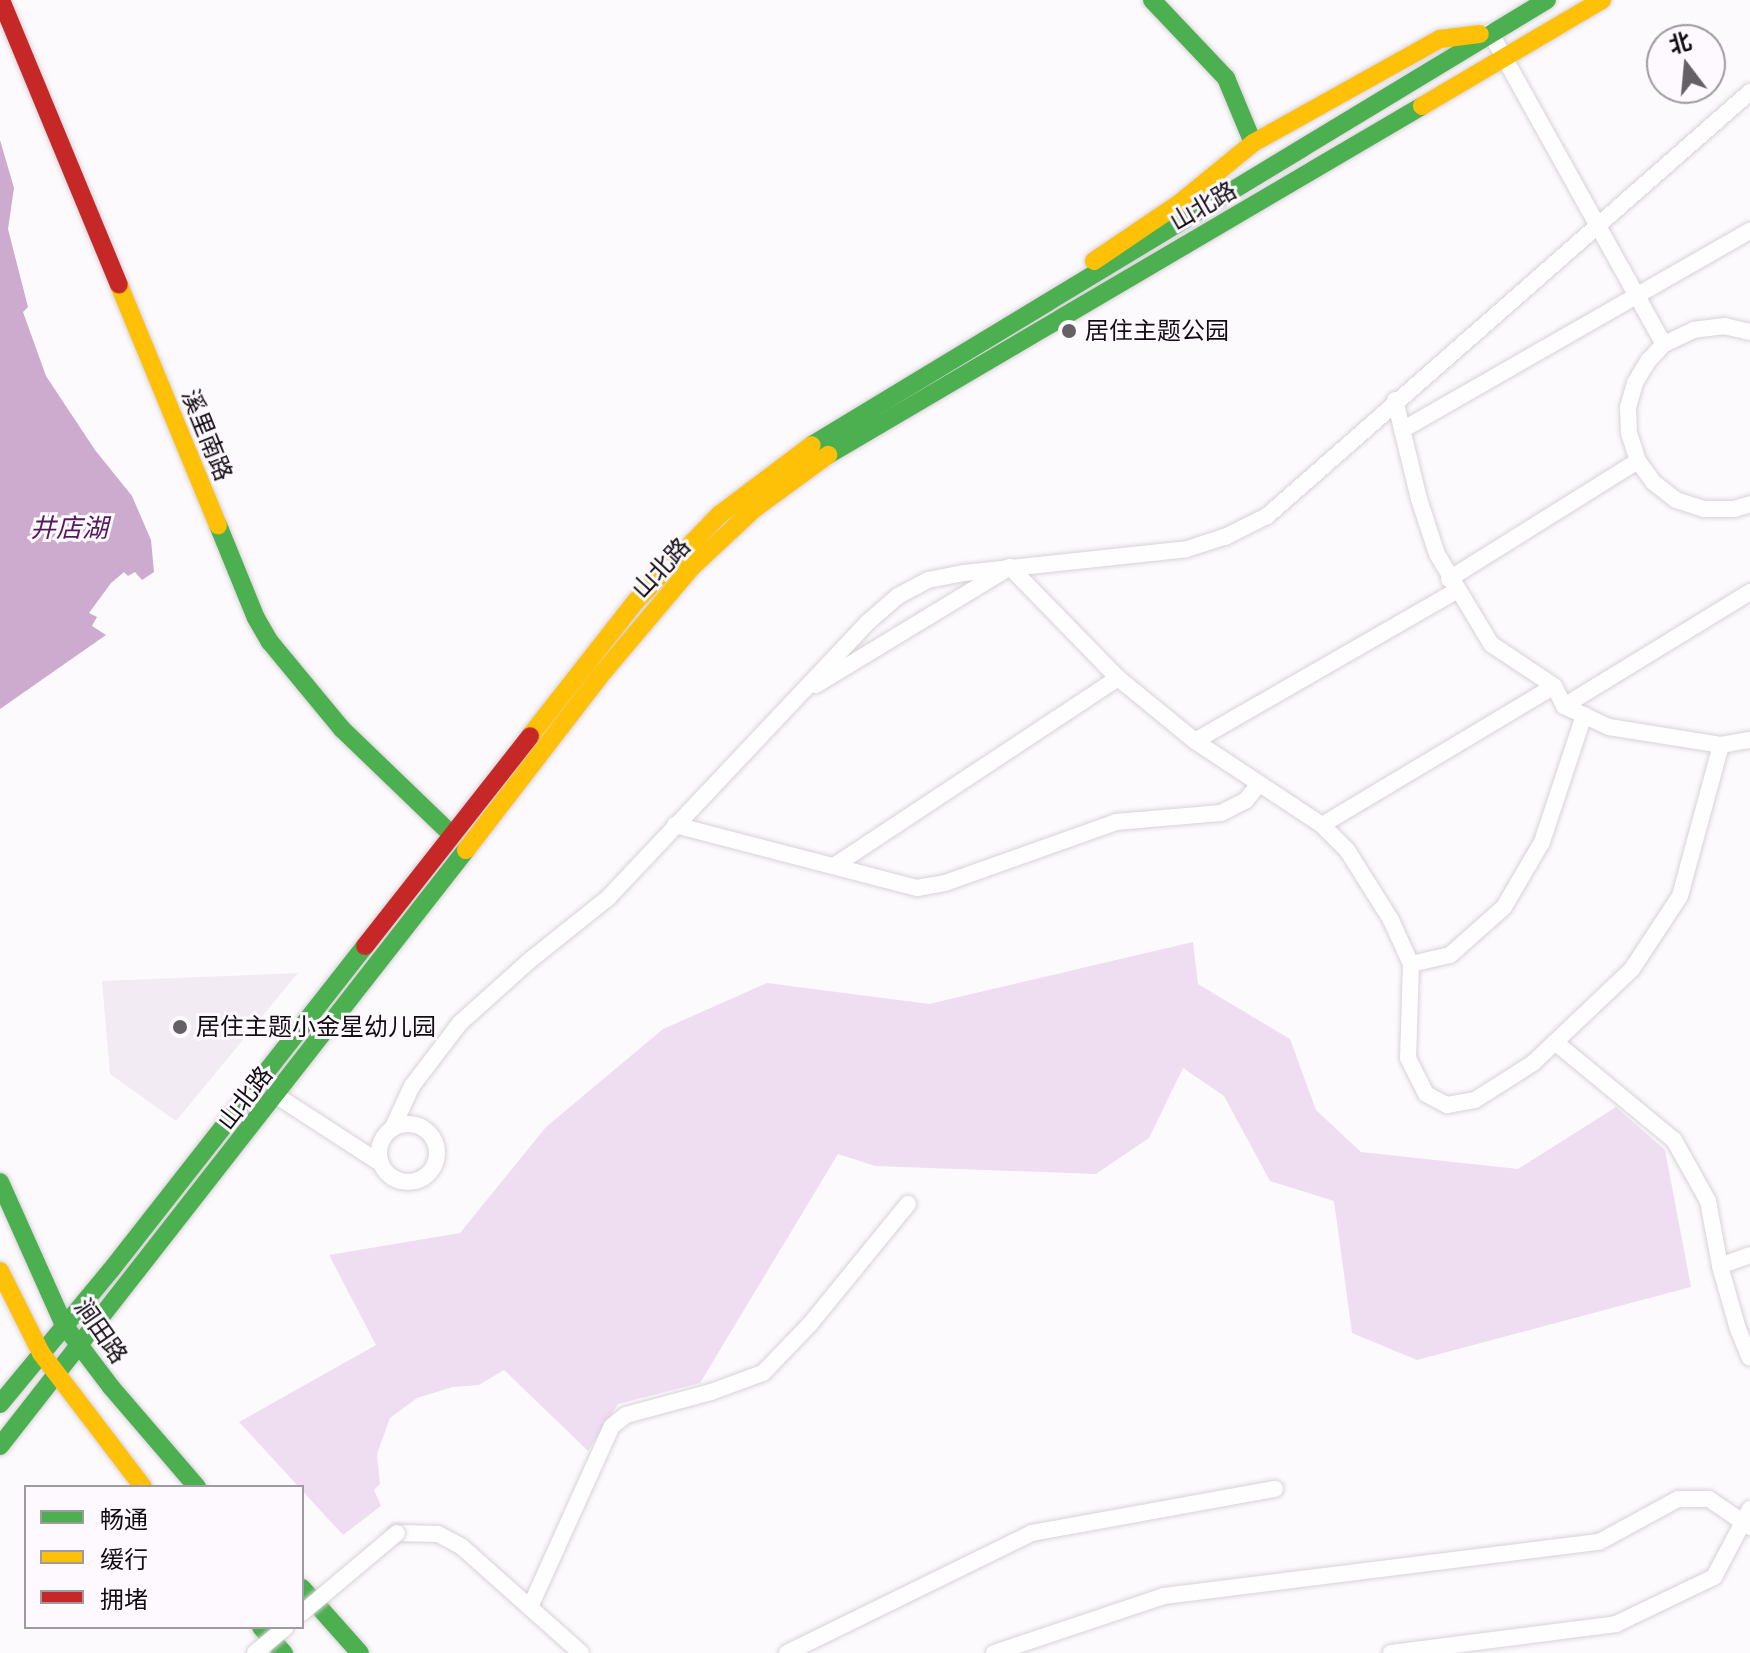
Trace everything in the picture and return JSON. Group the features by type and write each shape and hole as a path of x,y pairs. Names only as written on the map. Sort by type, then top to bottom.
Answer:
{"main road":[{"name":"溪里南路","path":"1,0 256,618 270,642 342,729 451,834"},
{"path":"1152,0 1226,78 1253,143"},
{"name":"山北路","path":"0,1404 635,602 719,515 799,452 1547,0"},
{"name":"山北路","path":"0,1446 277,1096 614,657 692,567 754,509 821,459 1602,0"},
{"path":"992,335 1145,223 1193,194 1253,143 1440,39 1490,32"},
{"name":"涧田路","path":"0,1182 64,1325 195,1485"},
{"path":"0,1271 41,1353 141,1485"},
{"path":"304,1590 360,1653"},
{"path":"263,1629 284,1653"}],"street":[{"path":"1490,32 1664,344"},
{"path":"380,1163 380,1143 392,1129 412,1086 460,1023 529,961 608,898 867,623 898,596 945,576 1169,552 1225,537 1282,505 1395,400 1747,99"},
{"path":"1402,430 1750,231"},
{"path":"1750,332 1725,326 1694,330 1664,344 1648,361 1635,383 1628,407 1629,433 1638,461 1653,482 1676,500 1704,509 1734,509 1750,504"},
{"path":"1395,400 1423,516 1452,585 1491,644 1554,686 1564,706 1609,727 1721,745 1750,740"},
{"path":"1195,741 1452,585 1638,461"},
{"path":"1010,567 1118,678 1195,741 1322,825 1361,869 1411,964 1408,1058 1426,1094 1447,1105 1475,1100 1533,1063 1632,969 1680,896 1721,745"},
{"path":"796,697 1010,567"},
{"path":"1564,706 1750,592"},
{"path":"834,866 1118,678"},
{"path":"1322,825 1554,686"},
{"path":"1411,964 1450,955 1504,907 1542,842 1584,715"},
{"path":"675,825 906,887 929,887 1116,822 1221,813 1246,800 1259,784"},
{"path":"1555,1042 1674,1140 1708,1201 1720,1266 1738,1329 1750,1358"},
{"path":"277,1096 380,1163 391,1178 410,1183 428,1176 438,1159 438,1149 429,1132 411,1124 392,1129"},
{"path":"531,1605 612,1426 626,1415 711,1392 763,1373 810,1324 908,1204"},
{"path":"1720,1266 1750,1255"},
{"path":"787,1653 1032,1533 1275,1489"},
{"path":"994,1653 1164,1596 1599,1542 1678,1499 1709,1499 1748,1519 1714,1577 1616,1624 1484,1647 1391,1653"},
{"path":"304,1611 397,1533 424,1532 450,1540 531,1605 581,1653"},
{"path":"255,1653 284,1629"}],"shaded area":[{"path":"1193,942 1198,984 1290,1039 1316,1110 1361,1152 1518,1169 1616,1107 1665,1150 1691,1287 1417,1360 1352,1333 1334,1201 1270,1181 1224,1096 1183,1068 1149,1138 1096,1174 875,1166 838,1154 700,1383 618,1404 588,1451 504,1370 479,1385 453,1387 417,1398 390,1418 377,1454 380,1484 374,1490 381,1506 343,1535 304,1493 304,1485 297,1485 239,1422 376,1345 329,1255 460,1233 546,1127 663,1029 767,983 929,1004"},
{"name":"居住主题小金星幼儿园","path":"298,973 176,1121 110,1074 102,981"}],"water":[{"name":"井店湖","path":"0,140 14,188 8,229 28,307 23,312 46,376 95,450 132,496 151,540 154,572 142,580 135,572 128,576 124,572 111,583 89,613 97,617 92,626 106,635 0,709"}],"traffic: fast":[{"path":"1152,0 1226,78 1253,143"},
{"path":"812,445 1547,0"},
{"path":"828,455 1422,106"},
{"path":"218,525 256,618 270,642 342,729 451,834"},
{"path":"0,1446 466,850"},
{"path":"0,1404 111,1270 365,946"},
{"path":"0,1182 64,1325 111,1387 195,1485"},
{"path":"304,1590 360,1653"},
{"path":"263,1629 284,1653"}],"traffic: slow":[{"path":"1422,106 1602,0"},
{"path":"1094,261 1181,202 1253,143 1440,39 1480,34"},
{"path":"119,285 218,525"},
{"path":"530,736 635,602 719,515 812,445"},
{"path":"466,850 599,677 692,567 754,509 828,455"},
{"path":"0,1271 41,1353 141,1485"}],"traffic: jam":[{"path":"1,0 119,285"},
{"path":"365,946 530,736"}],"place":[{"name":"居住主题公园","path":"1069,331"},
{"name":"居住主题小金星幼儿园","path":"180,1027"}]}
